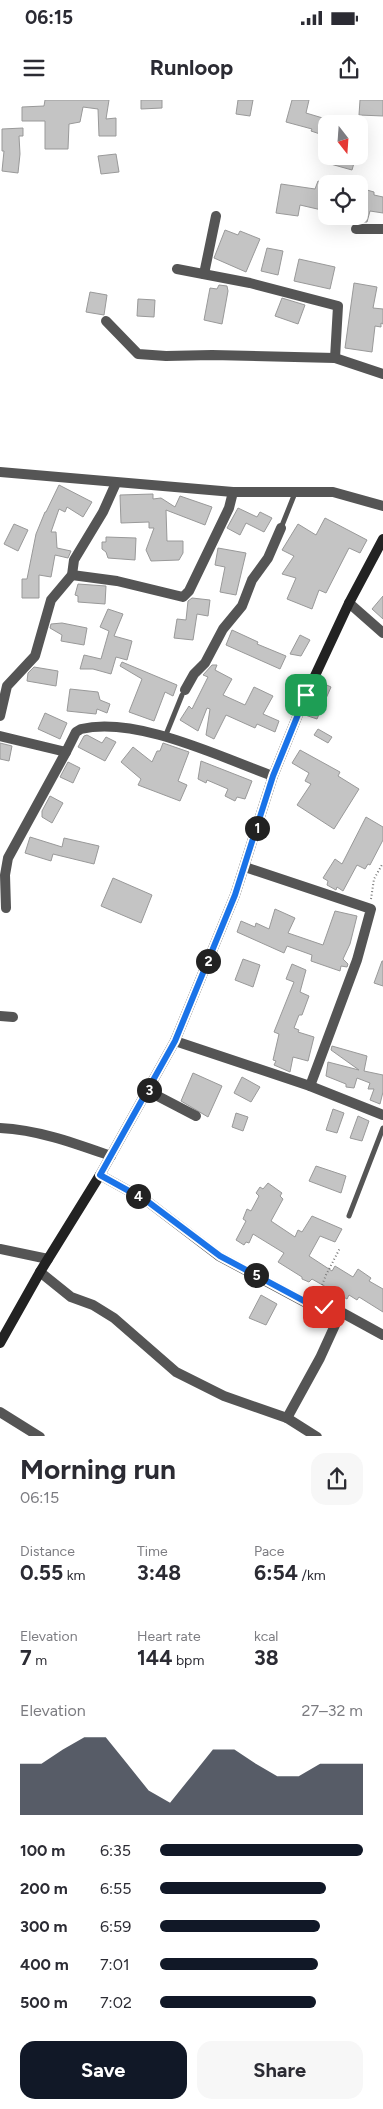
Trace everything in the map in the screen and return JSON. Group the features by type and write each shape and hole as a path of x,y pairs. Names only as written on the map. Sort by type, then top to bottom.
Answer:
{"street":[{"path":"204,274 216,216"},
{"path":"356,229 383,229"},
{"path":"177,269 250,283 338,306 335,358"},
{"path":"106,321 138,354 335,358 383,374"},
{"path":"0,472 233,492 333,492 383,506"},
{"path":"0,716 7,686 34,656 51,600 72,575 74,560 103,512 116,483"},
{"path":"72,575 117,581 183,597 189,590 229,508 233,492"},
{"path":"183,693 194,674 205,663 223,629 242,606 252,580 268,558 281,528"},
{"path":"0,1343 40,1272 100,1175 175,1041 245,867 273,776 306,695 349,603 383,539"},
{"path":"349,603 383,633"},
{"path":"6,908 5,875 8,858 76,732 86,728 122,726 165,736 273,776"},
{"path":"0,736 66,752"},
{"path":"245,867 371,908 357,960 310,1086"},
{"path":"0,1016 13,1017"},
{"path":"175,1041 310,1086 383,1116"},
{"path":"148,1091 196,1116"},
{"path":"0,1128 27,1130 56,1137 111,1156"},
{"path":"100,1175 147,1201 220,1256 314,1307 341,1312 383,1335"},
{"path":"0,1249 48,1259"},
{"path":"40,1272 71,1297 93,1305 114,1318 176,1372 224,1396 287,1418 317,1436"},
{"path":"287,1418 320,1358 341,1312"},
{"path":"0,1412 40,1436"}],"lane":[{"path":"281,528 296,492"},
{"path":"165,736 183,693"},
{"path":"348,1216 383,1128"}],"path":[{"path":"371,908 374,879 383,863"},
{"path":"314,1307 326,1275 340,1248"}],"building":[{"path":"45,100 109,100 106,119 116,118 116,136 99,136 98,109 83,107 80,122 69,124 68,149 45,149 45,121 22,121 22,107 44,106"},
{"path":"141,100 162,100 162,108 141,109"},
{"path":"238,100 253,100 250,116 236,114"},
{"path":"292,100 309,100 306,113 318,117 318,133 311,131 312,129 286,122"},
{"path":"360,100 383,100 383,116 359,115"},
{"path":"23,128 23,136 19,136 18,173 2,171 4,151 2,151 2,129"},
{"path":"116,154 119,172 101,174 98,156"},
{"path":"334,165 353,165 352,170"},
{"path":"318,181 318,209 300,205 298,216 276,213 281,184 315,189"},
{"path":"368,190 374,192 374,195 383,197 383,213 370,211 368,218"},
{"path":"225,230 238,235 240,231 260,239 246,272 214,258"},
{"path":"267,248 283,251 278,275 261,271"},
{"path":"299,259 335,267 330,289 294,281"},
{"path":"354,283 377,287 373,308 383,309 383,324 381,323 381,327 375,326 372,352 345,348"},
{"path":"219,285 227,286 228,291 222,324 204,320 210,288 217,289"},
{"path":"90,292 107,295 104,315 86,312"},
{"path":"282,298 305,305 298,324 275,316"},
{"path":"138,299 155,300 154,317 137,316"},
{"path":"59,485 92,502 83,517 67,507 65,512 59,509 51,532 56,532 57,548 71,551 68,558 55,555 51,577 39,575 39,598 22,598 22,579 27,579 36,534"},
{"path":"153,494 153,499 161,498 175,507 180,496 212,507 205,525 166,510 167,541 183,541 183,553 179,560 151,561 146,550 154,528 149,528 149,522 121,523 120,495"},
{"path":"238,508 257,517 260,512 272,518 264,532 246,523 240,535 227,528"},
{"path":"325,518 367,540 360,553 349,548 326,593 319,590 312,609 287,599 296,578 282,574 294,556 282,550 298,524 316,535"},
{"path":"14,524 28,530 18,551 4,544"},
{"path":"106,537 136,538 135,560 108,558 106,552 102,549 102,542 106,542"},
{"path":"218,548 246,553 236,595 220,592 225,567 215,565"},
{"path":"78,584 106,586 105,604 78,602 78,596 75,595"},
{"path":"383,596 383,619 372,609"},
{"path":"192,598 210,600 208,616 197,614 193,640 174,638 177,619 186,620 188,601"},
{"path":"108,609 123,614 114,636 132,641 127,660 116,657 111,674 93,669 80,669 84,655 101,659 109,631 100,627"},
{"path":"62,623 87,628 84,645 61,641 62,635 50,628 51,624"},
{"path":"232,630 258,642 257,644 286,656 280,669 226,645"},
{"path":"300,635 310,640 301,656 290,654"},
{"path":"122,662 177,685 173,696 165,692 154,721 129,712 142,679 120,666"},
{"path":"212,665 217,665 215,670 232,679 223,695 245,705 254,687 273,696 263,714 279,721 275,732 257,724 255,728 226,715 214,739 206,735 210,709 207,708 198,731 180,720 189,706 192,709 208,677 203,675"},
{"path":"34,667 58,671 56,686 27,681 28,673"},
{"path":"320,682 331,687 317,719 305,715"},
{"path":"70,689 98,692 100,700 110,704 107,713 97,709 96,714 67,711"},
{"path":"45,713 67,723 60,739 38,729"},
{"path":"318,729 332,737 328,743 314,735"},
{"path":"87,735 102,743 106,737 116,742 105,761 78,747 84,736"},
{"path":"0,743 12,746 9,761 0,759"},
{"path":"163,743 189,752 178,781 187,785 180,801 138,785 141,779 121,762 133,747 152,762"},
{"path":"300,750 340,772 338,776 359,789 334,829 297,805 311,784 305,781 309,773 292,763"},
{"path":"201,761 252,781 245,799 237,797 235,801 225,796 228,789 207,780 206,783 198,779"},
{"path":"68,762 80,768 73,783 60,777"},
{"path":"50,796 63,803 52,823 42,817 42,811"},
{"path":"366,817 383,827 383,840 370,865 368,864 365,869 357,865 343,891 337,887 336,890 327,885 328,881 323,878 335,859 342,864"},
{"path":"30,837 62,847 64,838 99,846 94,864 53,854 51,861 25,853"},
{"path":"113,878 152,895 141,923 101,906"},
{"path":"275,909 295,918 288,933 323,945 335,911 357,916 350,944 343,959 348,964 347,967 341,966 340,971 311,961 312,955 287,946 284,953 237,932 241,921 255,927 256,923 269,929"},
{"path":"243,959 260,965 253,987 235,980"},
{"path":"383,961 383,986 374,983"},
{"path":"292,964 306,970 300,992 309,996 302,1015 299,1015 294,1028 299,1030 298,1032 314,1037 308,1061 293,1057 290,1072 274,1065 276,1061 273,1060 279,1034 274,1032 294,982 286,979"},
{"path":"332,1046 367,1056 364,1071 383,1075 383,1092 380,1104 370,1100 374,1089 368,1089 370,1083 357,1078 354,1088 346,1087 346,1084 326,1076 328,1062 359,1070 331,1050"},
{"path":"193,1073 222,1086 208,1117 181,1101"},
{"path":"242,1077 260,1087 251,1102 234,1093"},
{"path":"333,1109 344,1113 337,1133 326,1130"},
{"path":"236,1113 248,1117 243,1131 232,1127"},
{"path":"358,1116 369,1121 362,1141 350,1138"},
{"path":"316,1166 346,1176 341,1193 309,1181"},
{"path":"268,1183 282,1193 280,1196 283,1199 271,1221 295,1237 298,1230 302,1232 312,1216 342,1229 335,1242 320,1236 309,1256 332,1271 335,1266 353,1277 358,1269 371,1278 369,1281 383,1289 383,1312 359,1297 357,1300 349,1295 347,1299 312,1279 309,1282 302,1279 302,1277 278,1262 284,1253 253,1234 249,1243 246,1242 244,1245 236,1240 246,1221 243,1219 247,1209 251,1211 259,1196 256,1193 260,1187 263,1189"},
{"path":"261,1295 277,1304 266,1325 249,1318"}],"route":[{"path":"306,695 273,776 235,895 175,1041 100,1175 147,1201 220,1256 314,1307 324,1307"}]}
